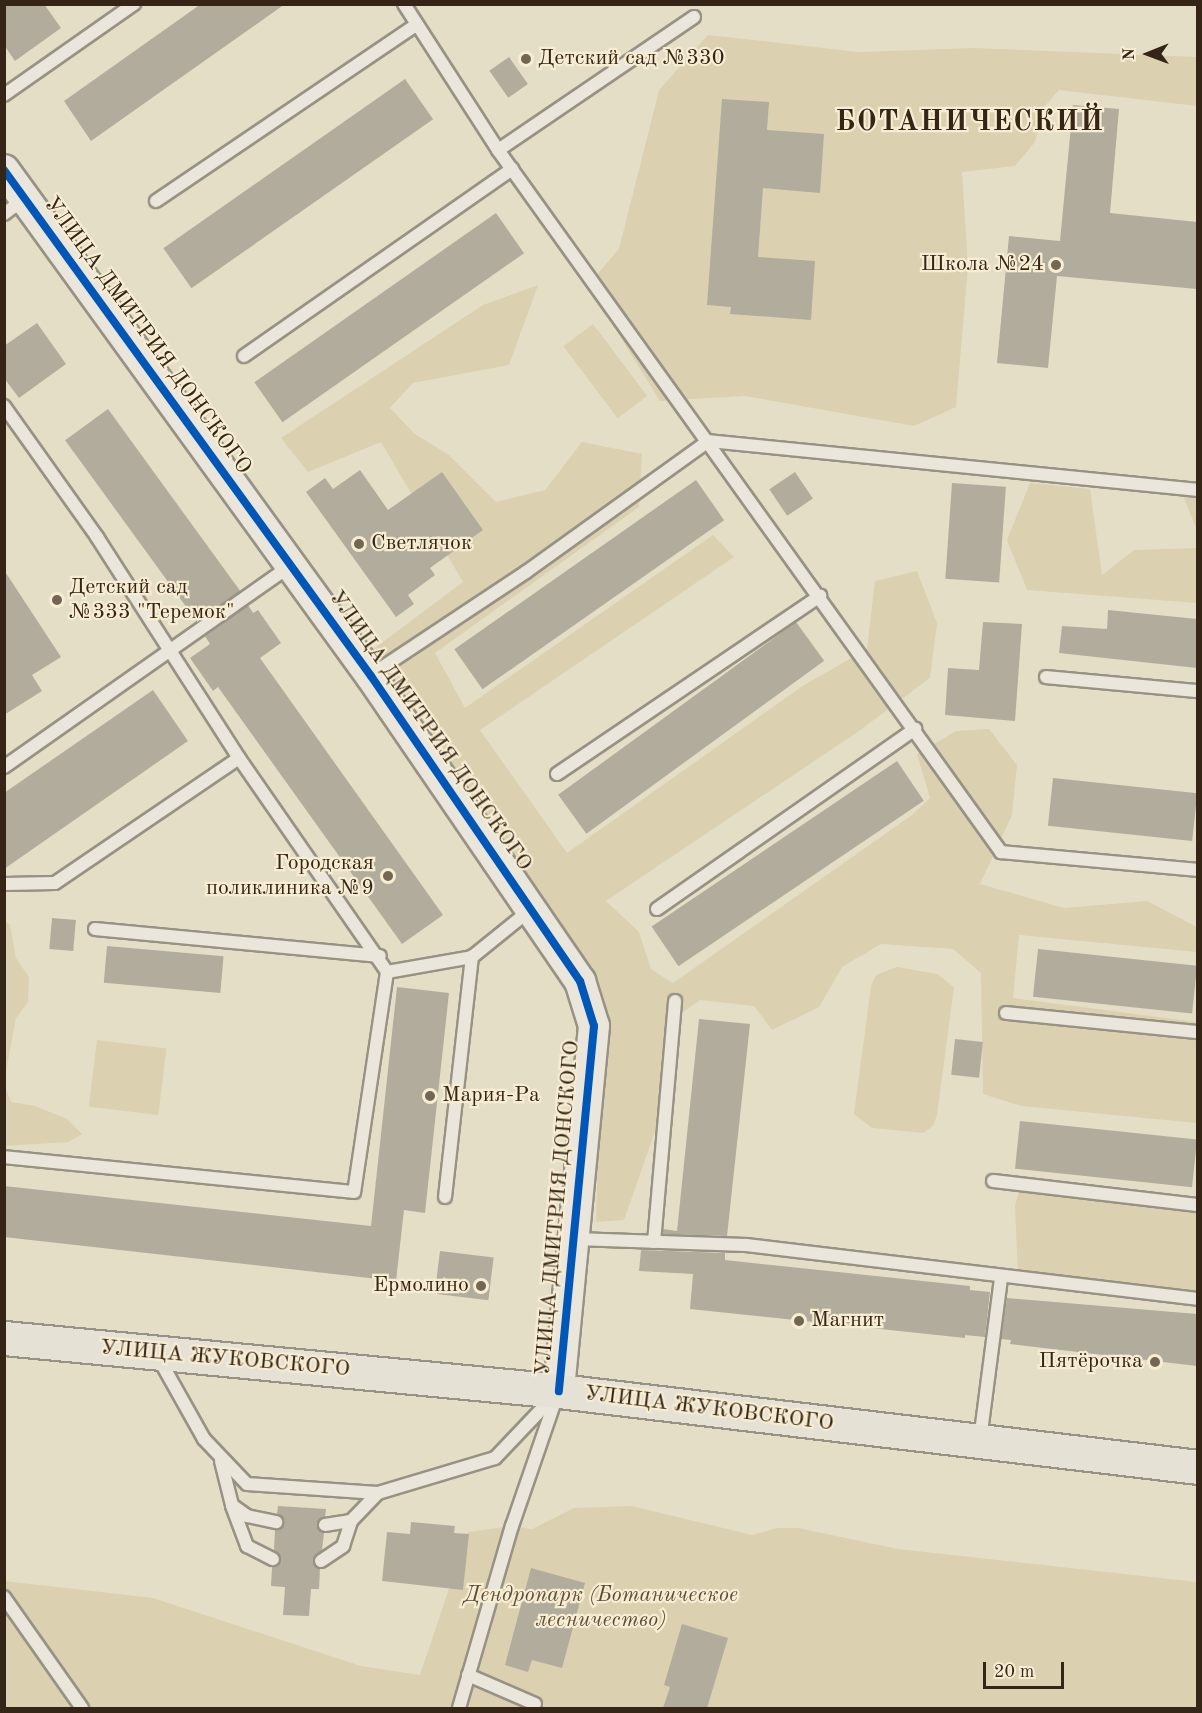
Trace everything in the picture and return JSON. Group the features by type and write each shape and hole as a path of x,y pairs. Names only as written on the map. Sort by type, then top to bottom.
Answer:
{"main road":[{"name":"УЛИЦА ЖУКОВСКОГО","path":"4,1338 559,1391 1197,1467"}],"street":[{"name":"УЛИЦА ДМИТРИЯ ДОНСКОГО","path":"4,170 15,206 291,565 533,908 580,981 594,1026 559,1391"}],"lane":[{"path":"4,95 134,4"},
{"path":"404,4 498,150 820,596 1001,852 1197,870"},
{"path":"498,150 694,17"},
{"path":"156,201 417,24"},
{"path":"244,356 512,169"},
{"path":"4,406 97,537 238,758 380,956 387,972 354,1192 4,1157"},
{"path":"370,675 526,572 708,441 1197,490"},
{"path":"4,767 291,565"},
{"path":"557,774 820,596"},
{"path":"1046,677 1197,691"},
{"path":"657,909 915,729"},
{"path":"4,884 55,883 238,758"},
{"path":"387,972 472,957 533,908"},
{"path":"95,929 380,956"},
{"path":"445,1197 472,957"},
{"path":"654,1242 675,1001"},
{"path":"1006,1013 1197,1032"},
{"path":"993,1181 1197,1204"},
{"path":"575,1239 746,1245 1001,1278 1197,1299"},
{"path":"980,1442 1001,1278"},
{"path":"156,1353 204,1439 221,1460 247,1484 378,1493 495,1458 559,1391"},
{"path":"459,1708 512,1526 559,1391"},
{"path":"221,1460 232,1505 247,1546 273,1559"},
{"path":"321,1561 343,1546 351,1521 378,1493"},
{"path":"232,1505 247,1516 276,1522"},
{"path":"324,1525 351,1521"},
{"path":"4,1597 82,1708"},
{"path":"468,1675 535,1704"}],"green space":[{"path":"708,35 859,52 975,48 1197,57 1197,106 1059,90 1043,108 1035,142 1015,166 962,172 968,266 956,407 914,426 745,396 660,401 588,285 619,249 659,90"},
{"path":"538,285 509,365 413,383 390,408 415,434 449,455 496,502 545,490 582,442 642,454 639,507 435,653 465,708 713,535 734,557 480,730 567,853 804,685 867,649 875,581 917,571 937,623 930,678 859,731 606,901 639,932 651,969 673,983 912,815 930,798 917,754 956,731 989,729 1017,765 1012,815 980,884 1064,908 1147,901 1197,927 1197,952 1019,935 1013,998 1197,1022 1197,1123 1021,1106 983,1094 981,973 953,949 881,944 842,967 819,1007 772,1030 754,1006 700,1000 667,1023 659,1120 624,1220 596,1222 601,1021 367,654 463,582 381,442 308,472 281,438 483,305"},
{"path":"593,324 647,396 618,418 563,346"},
{"path":"1030,483 1090,489 1102,575 1134,550 1197,548 1197,603 1027,590 1007,540"},
{"path":"1183,495 1197,497 1197,529 1196,528"},
{"path":"5,921 10,925 16,958 29,977 28,1002 16,1018 5,1076"},
{"path":"897,967 937,974 954,987 937,1115 933,1126 923,1133 872,1128 854,1114 871,986 876,975"},
{"path":"97,1040 166,1049 158,1115 89,1107"},
{"path":"5,1086 11,1102 35,1106 67,1119 82,1134 69,1142 5,1146"},
{"path":"1021,1185 1197,1204 1197,1292 1018,1275 1015,1205"},
{"name":"Дендропарк (Ботаническое лесничество)","path":"632,1506 752,1535 778,1528 798,1528 898,1549 1197,1582 1197,1708 5,1708 5,1581 153,1598 361,1666 420,1675 468,1532 512,1526 532,1529 574,1508"}],"building":[{"path":"4,4 44,4 61,28 15,61 4,45"},
{"path":"201,4 285,4 91,141 64,101"},
{"path":"509,57 528,84 508,98 489,71"},
{"path":"405,79 433,119 191,288 163,248"},
{"path":"722,99 769,102 767,130 824,134 820,193 763,188 758,257 815,261 811,320 730,314 731,307 707,305"},
{"path":"1073,105 1119,109 1110,213 1197,222 1197,289 1057,276 1048,368 997,363 1009,236 1060,241"},
{"path":"496,213 524,253 282,422 254,382"},
{"path":"37,323 66,364 19,398 4,378 4,346"},
{"path":"108,409 240,591 197,622 65,440"},
{"path":"360,470 388,510 442,472 483,530 430,568 435,575 408,595 414,604 396,617 306,492 325,478 333,489"},
{"path":"795,472 813,499 787,516 769,489"},
{"path":"696,480 724,520 482,689 454,649"},
{"path":"952,483 1006,487 999,583 945,579"},
{"path":"4,570 61,657 32,675 42,691 4,715"},
{"path":"248,605 253,613 258,610 281,643 260,658 443,915 402,944 218,687 213,691 190,658 210,644 205,636"},
{"path":"1108,610 1197,619 1197,668 1059,653 1062,626 1107,629"},
{"path":"796,622 824,661 586,834 558,795"},
{"path":"983,622 1022,624 1015,721 945,715 948,668 979,670"},
{"path":"153,690 188,741 4,869 4,793"},
{"path":"897,761 924,801 678,966 652,927"},
{"path":"1053,778 1197,793 1192,841 1048,826"},
{"path":"52,918 76,920 73,951 49,949"},
{"path":"107,946 224,956 220,993 104,983"},
{"path":"1038,949 1197,966 1192,1013 1033,997"},
{"path":"397,987 449,993 425,1213 404,1210 396,1281 4,1237 4,1186 371,1226"},
{"path":"699,1019 750,1024 727,1236 663,1234 663,1229 677,1231"},
{"path":"955,1039 983,1042 979,1078 951,1075"},
{"path":"1020,1121 1197,1140 1192,1187 1015,1169"},
{"path":"641,1250 725,1253 725,1260 970,1286 970,1290 990,1292 985,1337 965,1335 965,1338 690,1309 693,1274 639,1271"},
{"path":"440,1251 494,1258 488,1300 435,1294"},
{"path":"1007,1298 1197,1314 1197,1366 1010,1344 1011,1340 1001,1339"},
{"path":"278,1506 326,1509 325,1517 317,1523 324,1533 322,1550 313,1561 320,1569 319,1589 311,1589 309,1616 283,1615 285,1587 271,1586 272,1567 281,1559 274,1550 275,1530 284,1523 277,1514"},
{"path":"411,1522 455,1526 454,1533 469,1534 463,1590 382,1581 387,1532 410,1534"},
{"path":"531,1568 585,1583 562,1668 532,1660 528,1672 505,1665"},
{"path":"682,1624 728,1638 707,1708 663,1708 670,1687 664,1685"}],"cycle path":[{"path":"4,170 371,676 580,981 594,1026 559,1391"}],"place":[{"name":"Детский сад №330","path":"526,59"},
{"name":"Школа №24","path":"1056,265"},
{"name":"Светлячок","path":"359,544"},
{"name":"Детский сад №333 \"Теремок\"","path":"57,600"},
{"name":"Городская поликлиника №9","path":"388,876"},
{"name":"Мария-Ра","path":"430,1096"},
{"name":"Ермолино","path":"481,1286"},
{"name":"Магнит","path":"799,1321"},
{"name":"Пятёрочка","path":"1155,1362"}],"district":[{"name":"БОТАНИЧЕСКИЙ","path":"970,123"}]}
